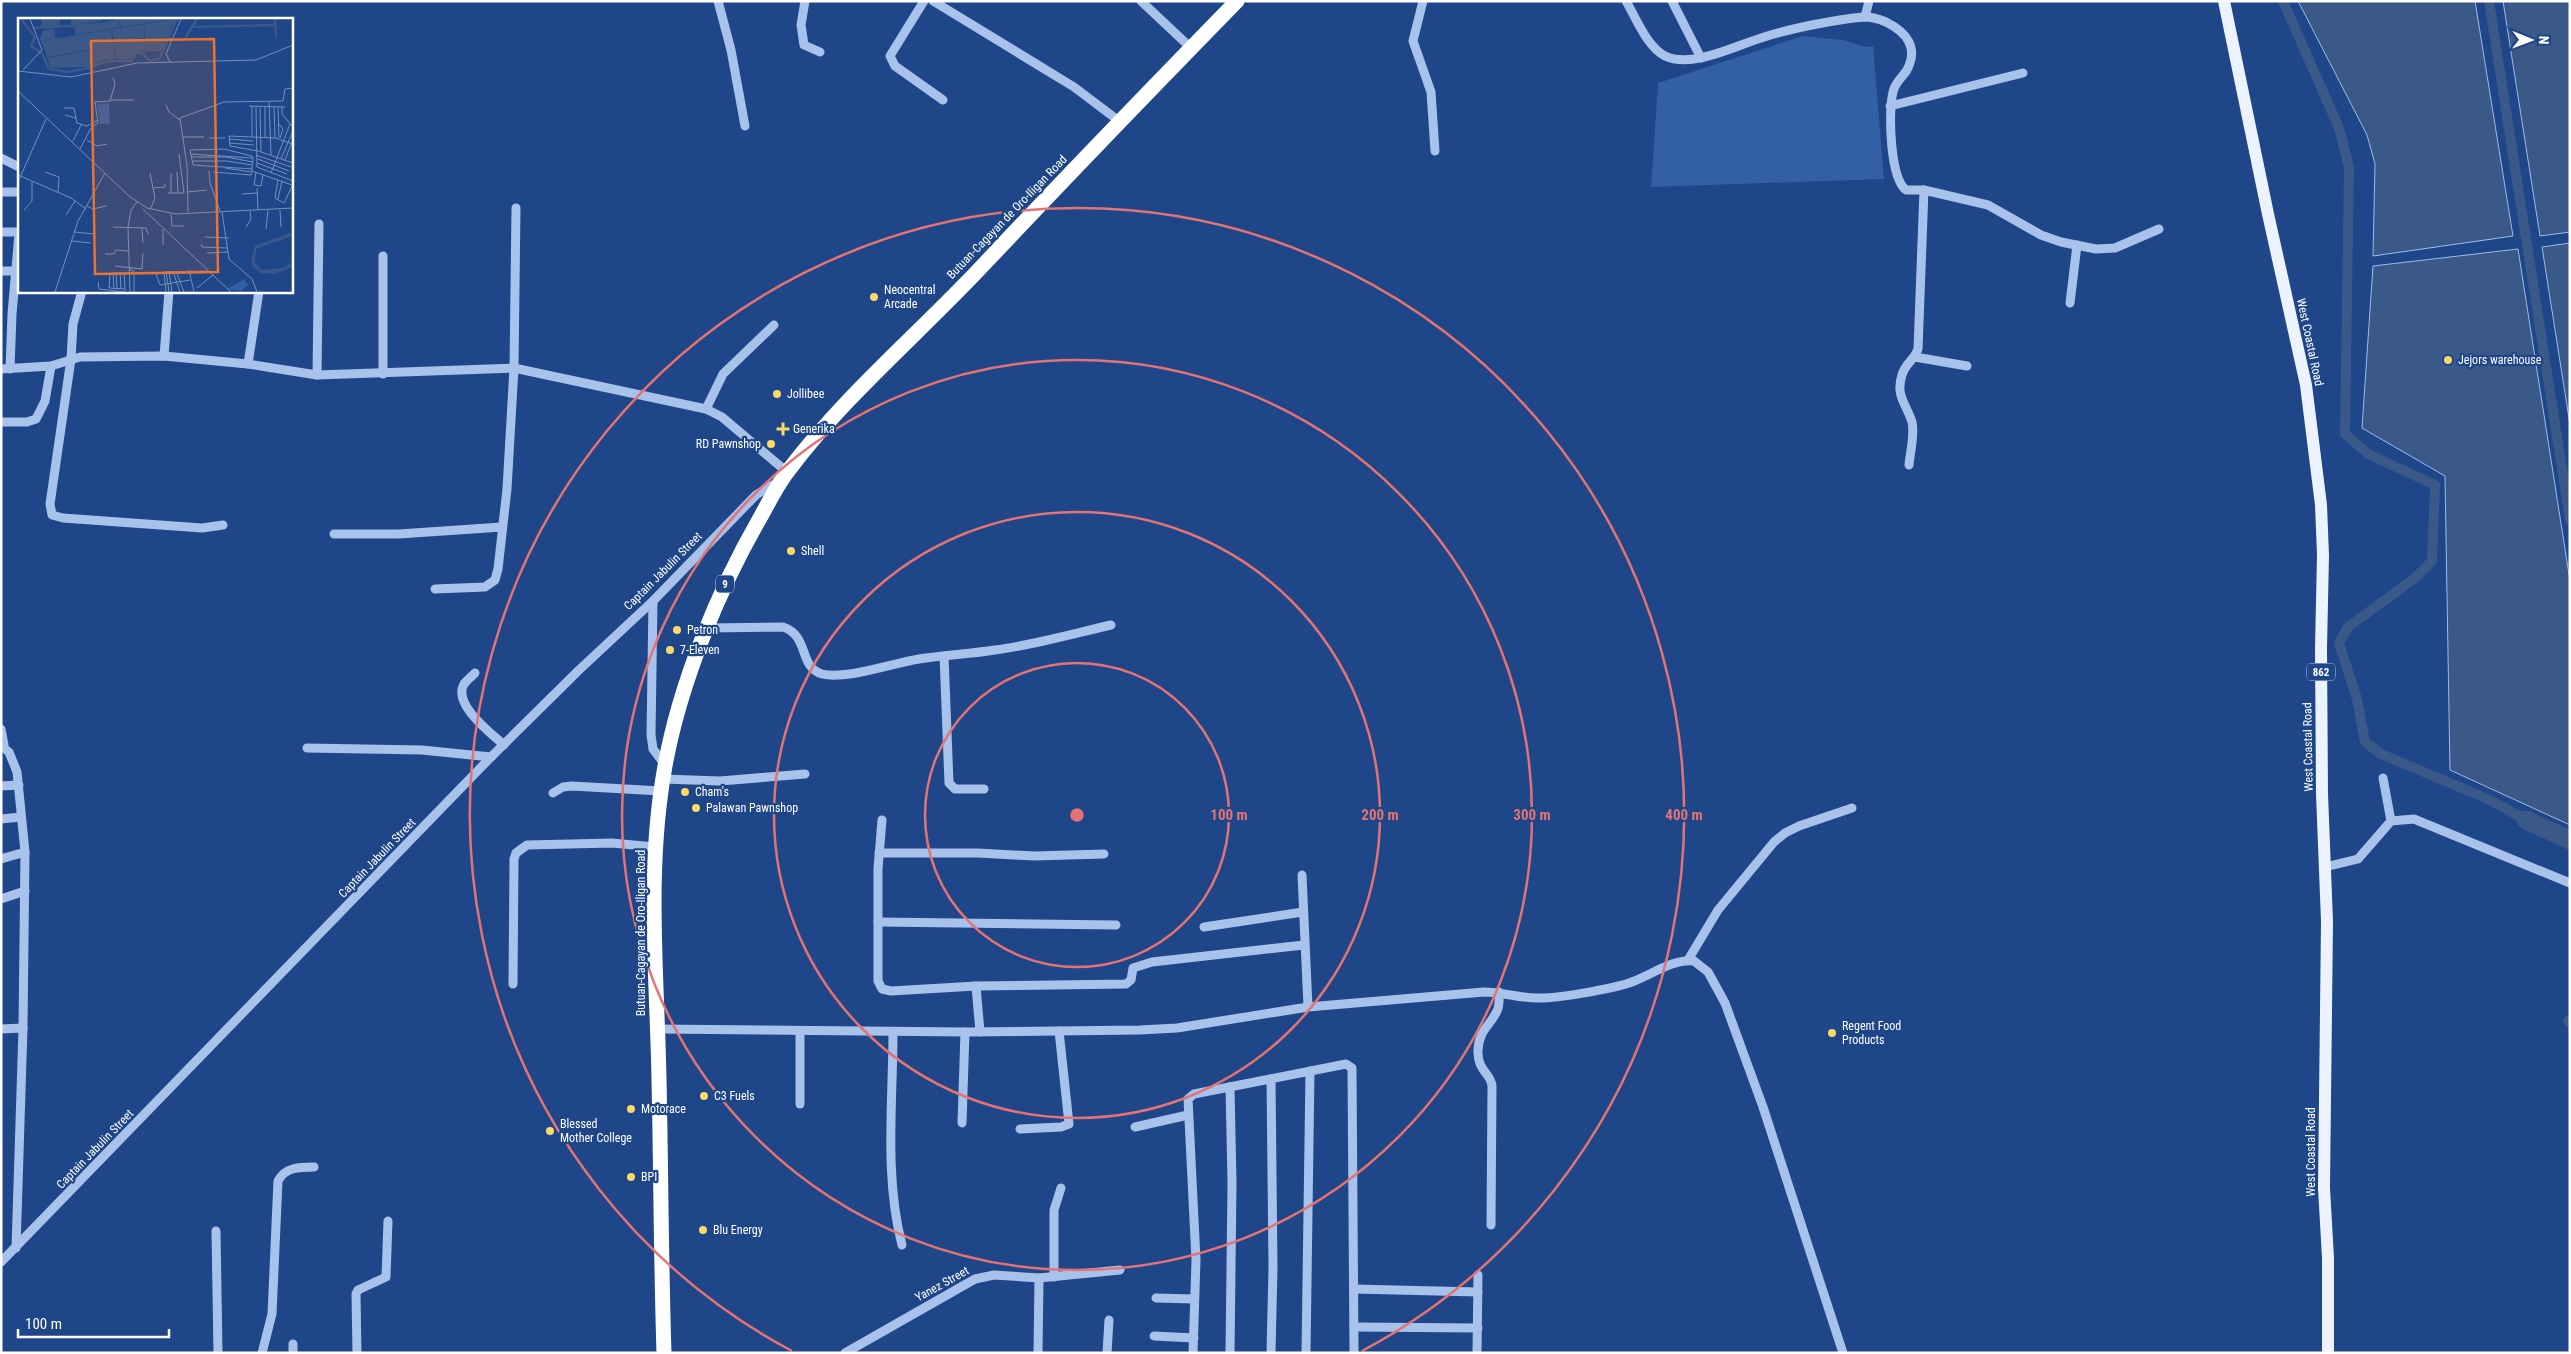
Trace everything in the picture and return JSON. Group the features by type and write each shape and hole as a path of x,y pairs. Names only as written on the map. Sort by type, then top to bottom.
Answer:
{"highway":[{"name":"Butuan-Cagayan de Oro-Iligan Road","path":"664,1353 659,1075 653,902 655,848 663,778 685,692 708,628 733,568 783,477 860,388 986,263 1119,121 1237,1"}],"main road":[{"name":"West Coastal Road","path":"2224,1 2306,385 2317,460 2323,555 2321,648 2327,921 2324,1188 2328,1258 2328,1353"}],"street":[{"path":"718,1 731,50 745,126"},
{"path":"806,1 802,25 804,45 820,52"},
{"path":"924,1 890,56 895,66 943,100"},
{"path":"933,1 1074,88 1119,121"},
{"path":"1141,1 1191,48"},
{"path":"1423,1 1413,41 1431,92 1435,150"},
{"path":"1626,1 1650,42 1664,55 1684,60 1701,58 1766,36 1865,17 1885,22 1907,36 1911,48 1910,61 1906,72 1895,85 1890,106 1895,167 1900,185 1906,190 1924,190 1988,205 2040,235 2061,242 2096,249 2115,248 2159,229"},
{"path":"1672,1 1701,58"},
{"path":"1865,17 1869,1"},
{"path":"1890,106 2023,73"},
{"path":"1,158 18,166"},
{"path":"1909,465 1912,422 1901,400 1901,377 1905,366 1915,357 1918,349 1924,190"},
{"path":"1,192 18,192"},
{"path":"435,589 485,587 495,580 498,569 507,489 514,368 516,208"},
{"path":"316,375 319,224"},
{"path":"1,232 18,233"},
{"path":"2070,303 2077,245"},
{"path":"18,246 6,369 52,366 71,359 164,356 248,364 316,375 514,368 706,409 722,417 783,477"},
{"path":"383,256 384,374"},
{"path":"1,271 16,271"},
{"path":"82,292 74,324 71,359 50,504 52,515 62,518 143,525 202,528 223,525"},
{"path":"164,356 169,292"},
{"path":"248,364 259,292"},
{"path":"1,314 12,314"},
{"path":"706,409 723,374 774,325"},
{"path":"1915,357 1967,366"},
{"path":"1,422 27,422 36,419 45,401 52,366"},
{"name":"Captain Jabulin Street","path":"1,1262 491,757 579,670 653,601 756,496 783,477"},
{"path":"334,534 399,534 502,527"},
{"path":"653,601 651,735 653,748 663,778"},
{"path":"708,628 783,627 793,630 803,645 808,663 820,674 832,675 853,673 879,666 944,656 997,650 1111,625"},
{"path":"944,656 949,783 955,788 984,789"},
{"path":"475,673 464,684 462,698 471,713 504,745"},
{"path":"1,729 5,748 17,772 24,852 24,1028 16,1248"},
{"path":"307,748 422,750 491,757"},
{"path":"553,793 562,787 663,778 720,781 805,774"},
{"path":"2383,778 2391,821"},
{"path":"1,786 19,785"},
{"path":"656,1029 980,1032 1177,1028 1308,1007 1499,992 1531,998 1550,998 1624,984 1688,960 1718,910 1774,842 1799,826 1852,808"},
{"path":"1,819 21,817"},
{"path":"2325,867 2358,859 2391,821 2401,818 2423,822 2570,883"},
{"path":"882,820 879,853 878,922 878,981 882,989 891,991 976,986 1126,984 1131,980 1134,968 1152,962 1304,945"},
{"path":"513,984 514,859 521,848 545,844 612,843 655,848"},
{"path":"1,859 24,852"},
{"path":"879,853 978,853 1034,856 1104,854"},
{"path":"1302,875 1308,1007"},
{"path":"1,898 24,891"},
{"path":"1204,927 1303,912"},
{"path":"878,922 1116,925"},
{"path":"1688,960 1702,965 1708,972 1725,1003 1763,1107 1843,1353"},
{"path":"976,986 980,1032"},
{"path":"1491,1225 1492,1086 1490,1079 1484,1073 1480,1064 1478,1053 1484,1029 1498,1010 1499,992"},
{"path":"1,1029 24,1028"},
{"path":"800,1031 800,1104"},
{"path":"1020,1129 1061,1127 1069,1124 1059,1031"},
{"path":"893,1032 892,1188 894,1215 902,1245"},
{"path":"962,1123 966,1032"},
{"path":"1193,1353 1196,1260 1188,1115 1190,1096 1346,1064 1352,1068 1354,1353"},
{"path":"1306,1353 1310,1071"},
{"path":"1271,1079 1273,1268 1271,1353"},
{"path":"1230,1088 1232,1182 1230,1353"},
{"path":"1135,1127 1188,1115"},
{"path":"262,1353 272,1314 278,1181 282,1174 298,1167 314,1166"},
{"path":"1054,1277 1054,1210 1061,1188"},
{"path":"357,1353 356,1294 358,1290 386,1277 388,1221"},
{"path":"216,1232 218,1353"},
{"name":"Yanez Street","path":"845,1353 975,1280 994,1276 1039,1278 1120,1270"},
{"path":"1477,1353 1478,1275"},
{"path":"1038,1353 1039,1278"},
{"path":"1354,1289 1478,1292"},
{"path":"1156,1298 1194,1299"},
{"path":"1107,1353 1108,1320"},
{"path":"1354,1327 1478,1328"},
{"path":"1154,1336 1194,1338"}],"shaded area":[{"path":"2298,1 2475,1 2513,236 2373,256 2375,164 2367,135"},
{"path":"2503,1 2570,1 2570,232 2540,236"},
{"path":"1803,36 1842,40 1866,47 1873,46 1884,179 1651,187 1658,83"},
{"path":"2570,243 2570,425 2542,247"},
{"path":"2518,249 2570,581 2570,825 2450,770 2445,476 2362,428 2373,266"}],"waterway":[{"path":"2283,1 2339,128 2349,167 2345,434 2368,454 2435,485 2432,561 2415,578 2348,627 2339,643 2357,699 2365,742 2381,754 2488,799 2526,820"},
{"path":"2489,1 2570,520"},
{"path":"2526,820 2570,840"}],"place":[{"name":"Neocentral Arcade","path":"874,297"},
{"name":"Jejors warehouse","path":"2448,360"},
{"name":"Jollibee","path":"777,394"},
{"name":"Generika","path":"783,429"},
{"name":"RD Pawnshop","path":"771,444"},
{"name":"Shell","path":"791,551"},
{"name":"Petron","path":"677,630"},
{"name":"7-Eleven","path":"670,650"},
{"name":"Cham's","path":"685,792"},
{"name":"Palawan Pawnshop","path":"696,808"},
{"name":"Regent Food Products","path":"1832,1033"},
{"name":"C3 Fuels","path":"704,1096"},
{"name":"Motorace","path":"631,1109"},
{"name":"Blessed Mother College","path":"550,1131"},
{"name":"BPI","path":"631,1177"},
{"name":"Blu Energy","path":"703,1230"}]}
